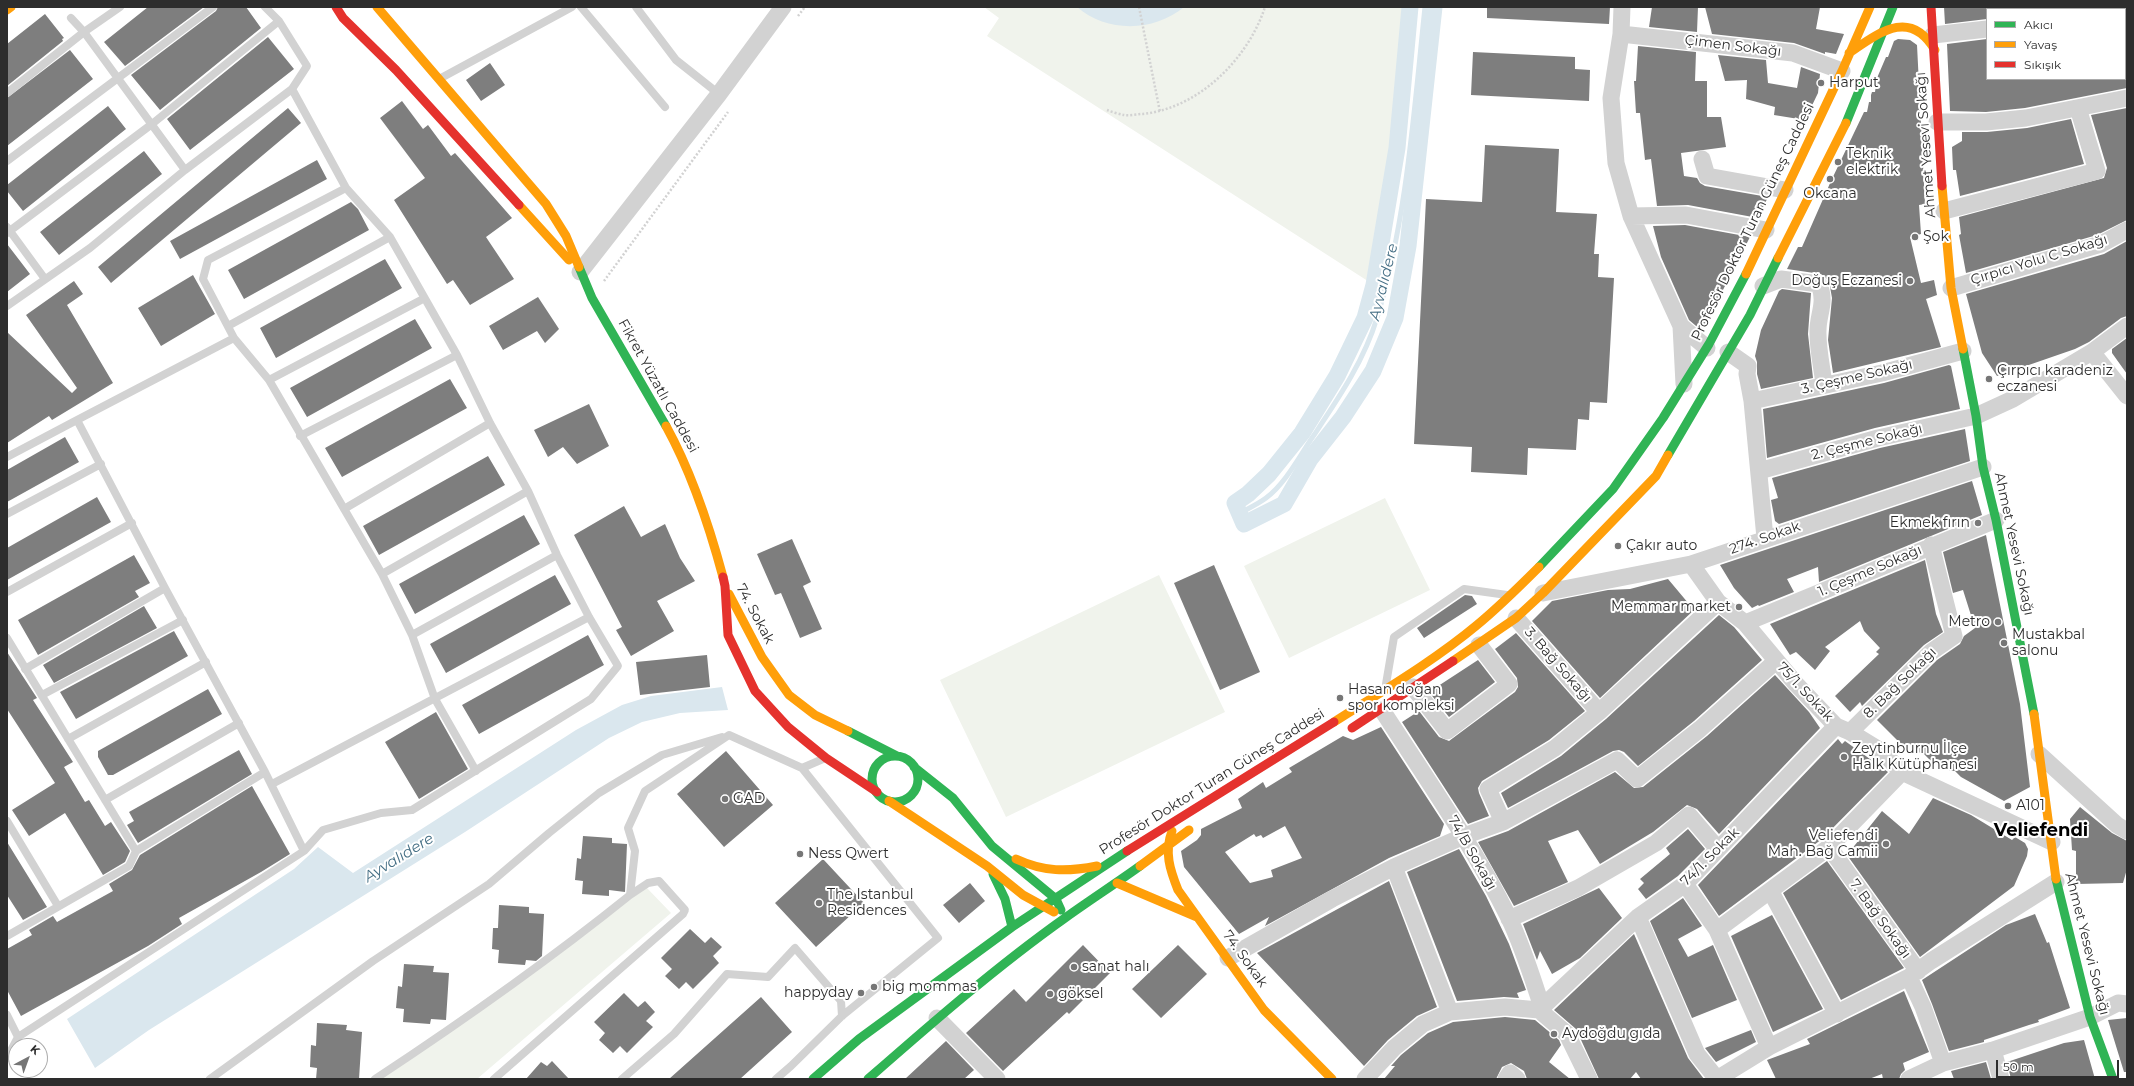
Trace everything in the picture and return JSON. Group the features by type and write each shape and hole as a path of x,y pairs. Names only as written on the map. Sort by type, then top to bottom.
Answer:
{"main road":[{"path":"7,10 11,7"},
{"path":"331,7 396,70 580,272"},
{"path":"336,7 343,18"},
{"path":"377,7 546,204 566,236 580,272"},
{"name":"Profesör Doktor Turan Güneş Caddesi","path":"813,1079 859,1039 1012,927 1107,864 1385,690 1476,626 1510,596 1613,489 1707,348 1749,268 1842,71 1870,7"},
{"name":"Profesör Doktor Turan Güneş Caddesi","path":"1342,733 1382,710 1413,687 1479,645 1516,618 1543,593 1656,476 1750,315 1763,286 1846,122 1893,7"},
{"name":"Ahmet Yesevi Sokağı","path":"1931,7 1937,122 1951,288 1976,416 1983,467 1996,520 2032,702 2052,842 2056,882 2090,1017 2113,1079"},
{"path":"1849,53 1882,31 1903,26 1915,28 1934,42"},
{"name":"Fikret Yüzatlı Caddesi","path":"580,272 592,298 679,450 710,530 725,586"},
{"name":"74. Sokak","path":"725,586 762,657 789,695 815,715 898,756"},
{"name":"74. Sokak","path":"725,586 728,635 755,691 788,727 826,758 876,792"},
{"path":"898,756 910,762 914,767 953,798 992,846 1056,899 1065,918 1023,895 988,866 876,792 872,778 877,764 883,759 898,756"},
{"path":"889,801 897,802 911,796 918,782 914,767"},
{"path":"1176,821 1166,845 1172,876 1178,890 1197,917"},
{"name":"Profesör Doktor Turan Güneş Caddesi","path":"868,1079 937,1018 1065,918 1117,883 1166,845 1198,823"},
{"path":"992,846 1025,863 1049,871 1070,872 1107,864"},
{"path":"988,866 1000,884 1008,904 1012,927"},
{"name":"74. Sokak","path":"1117,883 1197,917 1264,1010 1332,1079"}],"street":[{"path":"580,272 719,94 783,7"},
{"path":"1622,7 1620,34 1611,98 1616,164 1631,216 1681,326 1684,384"},
{"path":"1934,42 1986,30"},
{"name":"Çimen Sokağı","path":"1620,34 1793,53 1842,71"},
{"path":"1937,122 1986,122 2026,118 2127,98"},
{"path":"1944,211 2097,171 2078,108"},
{"path":"1702,159 1707,176 1785,190"},
{"path":"1631,216 1686,216 1766,230"},
{"name":"Çırpıcı Yolu C Sokağı","path":"1951,288 2101,244 2127,230"},
{"path":"1763,286 1781,279 1818,284 1823,295 1823,308 1818,332 1824,384"},
{"path":"1681,326 1707,348"},
{"name":"2. Çeşme Sokağı","path":"1758,471 1878,438 1976,416 2013,399 2092,352 2127,326"},
{"path":"1728,352 1748,366 1747,374 1752,401 1765,538"},
{"name":"3. Çeşme Sokağı","path":"1752,401 1824,384 1882,373 1963,352"},
{"path":"2092,352 2127,396"},
{"name":"274. Sokak","path":"1543,593 1691,564 1765,538 1983,467"},
{"name":"1. Çeşme Sokağı","path":"1744,623 1931,545 1996,520"},
{"name":"8. Bağ Sokağı","path":"1843,729 1931,652 1954,636 1931,545"},
{"name":"75/1. Sokak","path":"1691,564 1718,602 1744,623 1776,661 1843,729 1881,751 1902,772 1968,805 2052,842"},
{"path":"1503,822 1488,789 1555,748 1599,712 1718,602"},
{"name":"3. Bağ Sokağı","path":"1516,618 1599,712"},
{"path":"1413,687 1447,731 1509,684 1479,645"},
{"path":"1228,958 1332,899 1394,867 1464,836 1503,822 1617,760 1637,779 1700,729 1776,661"},
{"name":"74/B Sokağı","path":"1382,710 1464,836 1509,919 1528,964 1541,1008"},
{"name":"74/1. Sokak","path":"1541,1008 1638,917 1685,884 1718,849 1843,729"},
{"path":"2039,754 2117,825 2127,831"},
{"path":"1717,930 1771,892 1829,847 1902,772"},
{"path":"1509,919 1578,888 1656,843 1689,814 1718,849"},
{"name":"7. Bağ Sokağı","path":"1829,847 1913,974 1943,1063"},
{"path":"1394,867 1450,1012"},
{"path":"1638,917 1697,1054 1717,1079 1769,1047 1837,1014 1913,974 2056,882"},
{"path":"1685,884 1717,930 1769,1047"},
{"path":"1771,892 1837,1014"},
{"path":"1909,1079 1943,1063 1993,1050 2090,1017 2124,1000"},
{"path":"1366,1079 1394,1048 1423,1024 1450,1012 1505,1007 1541,1008 1567,1034 1589,1079"},
{"path":"937,1018 997,1079"},
{"path":"1993,1050 2001,1079"},
{"path":"1506,1079 1510,1073 1517,1079"}],"lane":[{"path":"7,94 84,32 120,7"},
{"path":"7,161 118,80 213,7"},
{"path":"7,306 90,248 185,170 292,89 306,66 279,21 265,7"},
{"path":"439,79 572,7"},
{"path":"581,7 665,107"},
{"path":"636,7 676,60 719,94"},
{"path":"71,18 84,32 185,170"},
{"path":"45,279 8,230 152,124 279,21"},
{"path":"7,1058 18,1037 304,851 323,830 381,813 412,810 592,699 618,666 589,617 557,555 528,491 490,423 456,354 423,299 390,237 346,188 292,89"},
{"path":"346,188 208,260 203,279 234,338 269,380 300,436 382,574 412,635 436,699 476,771"},
{"path":"228,326 390,237"},
{"path":"269,380 423,299"},
{"path":"7,458 234,338"},
{"path":"300,436 456,354"},
{"path":"77,420 165,588 272,784 304,851"},
{"path":"344,509 490,423"},
{"path":"7,514 101,464"},
{"path":"382,574 528,491"},
{"path":"7,592 132,523"},
{"path":"412,635 557,555"},
{"path":"26,669 165,588"},
{"path":"1385,690 1394,637 1464,589 1510,596"},
{"path":"272,784 436,699 589,617"},
{"path":"42,695 183,620"},
{"path":"7,638 136,851"},
{"path":"68,739 206,662"},
{"path":"105,800 239,723"},
{"path":"630,895 635,851 628,828 645,791 729,735"},
{"path":"210,1079 373,961 489,884 599,793 662,755 729,735 802,768 938,938 842,1016 776,1079"},
{"path":"802,768 826,758"},
{"path":"7,936 129,866 136,851 265,772"},
{"path":"7,821 58,906"},
{"path":"375,1079 471,1015 547,961 630,895 648,883 659,881 685,910 683,914 494,1079"},
{"path":"622,1079 674,1034 727,974 768,977 795,948 841,1001 842,1016"},
{"path":"7,1015 18,1037"}],"path":[{"path":"796,20 805,7"},
{"path":"1139,7 1160,112"},
{"path":"1107,110 1125,115 1160,112 1186,101 1210,85 1231,66 1248,43 1264,7"},
{"path":"592,298 731,108"}],"shaded area":[{"path":"984,7 1410,7 1397,148 1374,285 987,36 999,18"},
{"path":"1385,498 1430,590 1289,658 1244,566"},
{"path":"1159,575 1225,712 1006,817 940,680"},
{"path":"646,887 671,913 477,1079 371,1079"}],"water":[{"path":"1077,7 1184,7 1159,21 1145,25 1130,26 1116,25 1102,21"},
{"path":"722,687 728,710 680,713 642,722 609,738 465,832 149,1030 95,1068 67,1019 294,869 318,847 353,873 576,730 622,705 651,696"}],"building":[{"path":"148,7 204,7 125,66 104,42"},
{"path":"218,7 246,7 261,28 160,110 131,75 216,11"},
{"path":"1487,7 1610,7 1609,24 1487,18"},
{"path":"1652,7 1698,7 1697,32 1649,27"},
{"path":"1705,7 1820,7 1816,29 1844,34 1836,54 1825,52 1825,54 1794,43 1712,34"},
{"path":"1944,7 1987,7 1986,19 1945,24"},
{"path":"45,14 64,38 62,39 63,41 7,86 7,44"},
{"path":"268,37 294,69 190,150 167,119"},
{"path":"1898,39 1910,40 1917,45 1925,204 1919,205 1921,234 1910,237 1921,283 1934,280 1937,295 1926,299 1941,347 1833,373 1828,340 1832,298 1829,281 1821,274 1787,269 1798,247 1802,247 1864,112 1867,112 1869,102 1871,102 1872,92 1875,92 1877,78 1886,57 1888,57 1894,41"},
{"path":"1986,39 1986,80 2127,79 2127,88 2025,108 1986,112 1950,111 1947,44"},
{"path":"1638,46 1696,52 1695,81 1707,81 1707,117 1721,117 1726,147 1681,153 1684,176 1697,178 1700,183 1705,186 1768,197 1758,218 1688,205 1657,206 1651,159 1645,160 1640,113 1636,113 1634,81 1636,81"},
{"path":"70,50 93,79 7,146 7,98"},
{"path":"1473,52 1575,57 1575,69 1590,70 1589,101 1471,95"},
{"path":"1718,55 1766,60 1768,83 1797,88 1801,67 1820,74 1818,93 1805,120 1774,115 1775,107 1746,99 1747,80 1725,81"},
{"path":"490,63 505,85 481,101 466,80"},
{"path":"402,101 423,129 428,125 451,156 455,153 512,218 486,237 514,279 470,305 453,280 447,284 394,200 425,178 380,118"},
{"path":"108,106 126,129 23,211 7,191 7,185"},
{"path":"288,108 301,123 111,283 98,267"},
{"path":"2127,108 2127,220 2097,235 1966,273 1959,235 1961,234 1959,217 2104,178 2107,168 2091,115"},
{"path":"2071,119 2084,164 1960,196 1956,170 1953,170 1952,147 1962,141 1962,132 1987,132 2027,128"},
{"path":"1485,145 1559,149 1556,212 1597,214 1594,254 1599,254 1598,277 1614,278 1607,403 1590,402 1589,420 1578,419 1576,450 1528,448 1527,475 1471,472 1472,447 1414,444 1426,199 1482,202"},
{"path":"144,151 162,174 59,255 40,232"},
{"path":"317,160 327,179 180,259 170,241"},
{"path":"351,202 358,209 369,230 244,299 228,270"},
{"path":"1685,225 1750,237 1702,331 1689,320 1661,257 1653,226"},
{"path":"2127,241 2127,316 2121,318 2089,342 2075,349 1997,376 1982,353 1966,294 2104,254"},
{"path":"7,244 30,274 7,292"},
{"path":"385,259 402,288 276,358 260,328"},
{"path":"193,275 215,314 161,346 138,308"},
{"path":"74,281 83,294 67,305 113,383 52,420 49,416 7,443 7,332 72,393 77,388 26,315"},
{"path":"1782,289 1811,293 1808,334 1813,378 1761,389 1757,374 1757,362 1755,356 1761,330 1779,291"},
{"path":"538,297 559,329 545,343 537,331 503,350 489,326"},
{"path":"415,319 432,348 307,417 290,388"},
{"path":"2127,338 2127,374 2112,353 2112,349"},
{"path":"1949,365 1951,366 1960,409 1875,428 1767,458 1763,409 1884,383"},
{"path":"450,379 467,408 342,477 325,448"},
{"path":"589,404 609,446 577,464 563,447 548,457 534,430"},
{"path":"1965,429 1970,461 1779,524 1775,521 1771,500 1778,498 1772,478 1880,448"},
{"path":"65,437 79,462 7,502 7,470"},
{"path":"488,456 505,485 379,555 363,526"},
{"path":"1972,481 1982,515 1819,582 1818,567 1787,579 1794,592 1759,606 1758,605 1752,608 1734,588 1720,565"},
{"path":"97,497 111,522 7,580 7,548"},
{"path":"624,506 641,537 665,524 680,558 695,581 657,601 674,631 631,656 616,630 622,627 574,535"},
{"path":"524,515 540,544 415,614 399,584"},
{"path":"1986,535 2020,704 2030,787 2004,801 1961,777 1955,771 1950,771 1935,759 1932,762 1921,751 1919,753 1909,743 1905,748 1877,720 1937,660 1960,644 1964,636 1975,628 1963,590 1953,593 1943,552"},
{"path":"792,539 811,582 803,586 822,629 800,638 781,593 775,595 757,554"},
{"path":"134,555 150,583 135,591 139,597 38,655 18,620"},
{"path":"1925,560 1936,614 1943,632 1924,645 1862,706 1860,702 1850,712 1835,696 1879,654 1876,652 1880,648 1864,631 1860,621 1825,647 1830,651 1815,670 1796,652 1790,655 1770,624"},
{"path":"1214,565 1260,672 1220,690 1174,583"},
{"path":"555,575 571,604 446,673 430,644"},
{"path":"1668,579 1694,610 1600,698 1532,621 1552,601 1608,590 1630,589"},
{"path":"1465,595 1472,596 1477,604 1424,638 1417,628"},
{"path":"144,606 157,628 54,683 43,665"},
{"path":"1719,615 1734,627 1762,660 1694,721 1638,766 1624,752 1619,750 1613,751 1508,808 1501,793 1561,756 1606,719"},
{"path":"174,631 188,656 76,719 60,692"},
{"path":"1516,633 1585,711 1549,740 1482,781 1478,788 1479,793 1489,816 1468,824 1402,722 1419,711 1439,737 1449,741 1515,692 1518,687 1517,678 1495,649"},
{"path":"588,635 604,665 479,734 462,705"},
{"path":"7,652 37,698 33,700 73,762 64,767 85,802 89,800 105,826 111,822 130,851 125,862 103,875 65,813 29,836 12,810 55,783 7,709"},
{"path":"707,655 710,687 640,695 636,662"},
{"path":"1478,660 1495,682 1449,717 1429,692"},
{"path":"1775,675 1809,712 1820,728 1719,834 1697,809 1687,805 1653,832 1600,864 1578,830 1548,841 1568,882 1514,906 1478,842 1508,831 1615,772 1634,788 1643,787 1707,736"},
{"path":"208,689 222,714 113,775 108,775 98,757 98,751"},
{"path":"436,712 468,769 419,799 385,742"},
{"path":"1381,727 1444,824 1440,836 1389,858 1265,926 1269,917 1239,934 1184,867 1181,851 1197,840 1201,835 1201,829 1242,808 1238,799 1263,782 1266,788 1292,772 1289,768 1343,736 1353,740","holes":["1285,826 1302,858 1271,870 1273,877 1250,883 1225,852 1254,834 1256,837 1261,835 1263,838"]},
{"path":"1838,739 1842,744 1845,741 1888,772 1822,839 1719,916 1698,885"},
{"path":"239,750 252,774 138,843 127,825 134,821 129,812"},
{"name":"GAD","path":"726,751 773,805 724,847 677,794"},
{"path":"252,786 290,854 179,918 182,924 148,946 21,1016 7,990 7,949 32,935 29,930 53,916 57,922 113,891 109,884 132,870 140,855"},
{"path":"1933,798 1971,815 2012,840 2015,837 2025,843 2028,849 2027,856 2014,886 1920,957 1847,855 1882,811 1909,834"},
{"path":"2080,807 2112,833 2127,841 2127,869 2123,883 2076,884 2076,851 2072,850 2070,819"},
{"path":"1688,829 1705,849 1678,876 1646,899 1638,889 1644,883 1640,879 1670,854 1666,848"},
{"path":"583,836 612,838 612,843 627,844 625,892 609,890 609,896 582,894 583,881 575,880 577,858 581,859"},
{"path":"7,842 47,907 23,920 7,895"},
{"path":"1459,849 1486,896 1509,944 1526,990 1517,993 1519,998 1504,997 1457,1001 1407,872"},
{"name":"The Istanbul Residences","path":"823,859 864,903 816,947 775,903"},
{"path":"1827,861 1904,968 1841,1000 1783,893"},
{"path":"1389,881 1437,1007 1417,1016 1388,1040 1364,1066 1257,953"},
{"path":"970,883 985,901 959,923 943,905"},
{"path":"1599,888 1622,918 1580,958 1552,974 1540,951 1537,960 1523,924"},
{"path":"1683,898 1702,926 1678,939 1688,957 1713,945 1737,1000 1692,1018 1650,921"},
{"path":"499,905 529,907 529,913 544,914 542,956 536,961 526,960 525,965 498,963 499,950 492,949 493,928 498,928"},
{"path":"2035,914 2047,943 2049,942 2070,1008 2038,1020 2039,1022 1984,1040 1984,1042 1949,1051 1922,980 2006,925"},
{"path":"1772,915 1823,1009 1773,1032 1731,936"},
{"path":"690,929 705,943 711,937 722,947 713,956 719,963 693,989 686,982 679,989 665,976 672,969 661,958"},
{"path":"1634,934 1688,1058 1704,1079 1641,1079 1636,1072 1630,1079 1599,1079 1576,1029 1554,1010"},
{"path":"1083,945 1110,973 1069,1014 1067,1012 1003,1071 966,1033 1014,989 1026,1002"},
{"path":"1178,945 1207,974 1161,1018 1132,989"},
{"path":"404,964 434,966 433,972 449,973 446,1020 431,1019 430,1024 403,1022 404,1009 396,1008 398,986 402,987"},
{"path":"1904,991 1929,1052 1903,1063 1905,1070 1899,1079 1883,1079 1882,1074 1869,1079 1776,1079 1767,1060 1810,1044 1807,1039"},
{"path":"624,993 638,1007 645,1001 655,1012 646,1021 653,1027 627,1053 620,1046 613,1053 599,1040 605,1033 594,1022"},
{"path":"761,997 792,1032 740,1079 669,1079"},
{"path":"1505,1017 1535,1020 1559,1040 1561,1045 1549,1062 1570,1079 1527,1079 1524,1071 1511,1063 1502,1067 1496,1079 1384,1079 1395,1066 1391,1066 1401,1055 1428,1033 1453,1022"},
{"path":"2127,1018 2127,1072 2124,1072 2108,1020"},
{"path":"317,1023 347,1025 346,1030 362,1032 359,1079 316,1079 317,1068 310,1067 311,1045 316,1046"},
{"path":"1751,1030 1756,1042 1716,1062 1705,1048"},
{"path":"2084,1040 2095,1079 2011,1079 2007,1062 2064,1043"},
{"path":"946,1041 974,1070 964,1079 905,1079"},
{"path":"552,1061 569,1079 526,1079 541,1062 547,1066"},
{"path":"1986,1062 1991,1079 1954,1079 1951,1071"}],"waterway":[{"path":"1410,7 1397,148 1374,285 1365,318 1337,376 1302,433 1269,474 1248,494 1235,503 1244,524 1284,504 1310,459 1343,417 1373,371 1395,318 1408,246 1434,7"},
{"name":"Ayvalıdere","path":"1240,513 1266,498 1286,477 1350,379 1372,334 1396,242 1413,124 1425,7"}],"traffic: fast":[{"path":"1846,123 1893,7"},
{"path":"1668,455 1750,315 1778,258"},
{"path":"579,267 592,298 666,426"},
{"path":"1539,567 1613,489 1663,418 1709,344 1746,274"},
{"path":"1963,349 1976,416 1983,467 1996,520 2034,714"},
{"path":"848,731 897,756"},
{"path":"895,756 908,760 914,766 918,779 914,792 908,798 895,802 882,798 876,792 872,779 876,766 882,760 895,756"},
{"path":"914,767 953,798 992,846 1056,899 1061,910"},
{"path":"813,1079 859,1039 1012,927 1127,851"},
{"path":"868,1079 940,1016 1014,956 1065,918 1140,866"},
{"path":"993,874 1005,899 1012,927"},
{"path":"2056,879 2090,1017 2113,1079"}],"traffic: slow":[{"path":"7,10 11,7"},
{"path":"377,7 546,204 566,236 579,267"},
{"path":"1746,274 1842,71 1870,7"},
{"path":"1849,53 1883,32 1894,28 1905,27 1915,30 1925,37 1935,50"},
{"path":"1778,258 1846,123"},
{"path":"1942,186 1951,288 1963,349"},
{"path":"519,205 569,260"},
{"path":"666,426 692,481 712,538 723,577"},
{"path":"1453,661 1516,618 1543,593 1656,476 1668,455"},
{"path":"1334,722 1407,676 1443,651 1477,625 1539,567"},
{"path":"729,594 762,657 789,695 815,715 848,731"},
{"path":"2034,714 2056,879"},
{"path":"889,801 987,866 1023,895 1054,912"},
{"path":"1140,866 1189,830"},
{"path":"1172,831 1168,846 1168,854 1178,890 1264,1010 1332,1079"},
{"path":"1016,859 1046,869 1056,870 1097,866"},
{"path":"1117,883 1197,917"}],"traffic: jam":[{"path":"336,7 343,18 396,70 519,205"},
{"path":"1931,7 1942,186"},
{"path":"723,577 725,586 728,635 755,691 788,727 826,758 877,792"},
{"path":"1352,728 1453,661"},
{"path":"1127,851 1334,722"}],"place":[{"name":"Harput","path":"1821,83"},
{"name":"Teknik elektrik","path":"1838,162"},
{"name":"Okcana","path":"1830,179"},
{"name":"Şok","path":"1915,237"},
{"name":"Doğuş Eczanesi","path":"1910,281"},
{"name":"Çırpıcı karadeniz eczanesi","path":"1989,379"},
{"name":"Ekmek fırın","path":"1978,523"},
{"name":"Çakır auto","path":"1618,546"},
{"name":"Memmar market","path":"1739,607"},
{"name":"Metro","path":"1998,622"},
{"name":"Mustakbal salonu","path":"2004,643"},
{"name":"Hasan doğan spor kompleksi","path":"1340,698"},
{"name":"Zeytinburnu İlçe Halk Kütüphanesi","path":"1844,757"},
{"name":"GAD","path":"725,799"},
{"name":"A101","path":"2008,806"},
{"name":"Veliefendi Mah. Bağ Camii","path":"1886,844"},
{"name":"Ness Qwert","path":"800,854"},
{"name":"The Istanbul Residences","path":"819,903"},
{"name":"sanat halı","path":"1074,967"},
{"name":"big mommas","path":"874,987"},
{"name":"happyday","path":"861,993"},
{"name":"göksel","path":"1050,994"},
{"name":"Aydoğdu gıda","path":"1554,1034"}],"district":[{"name":"Veliefendi","path":"2041,831"}]}
